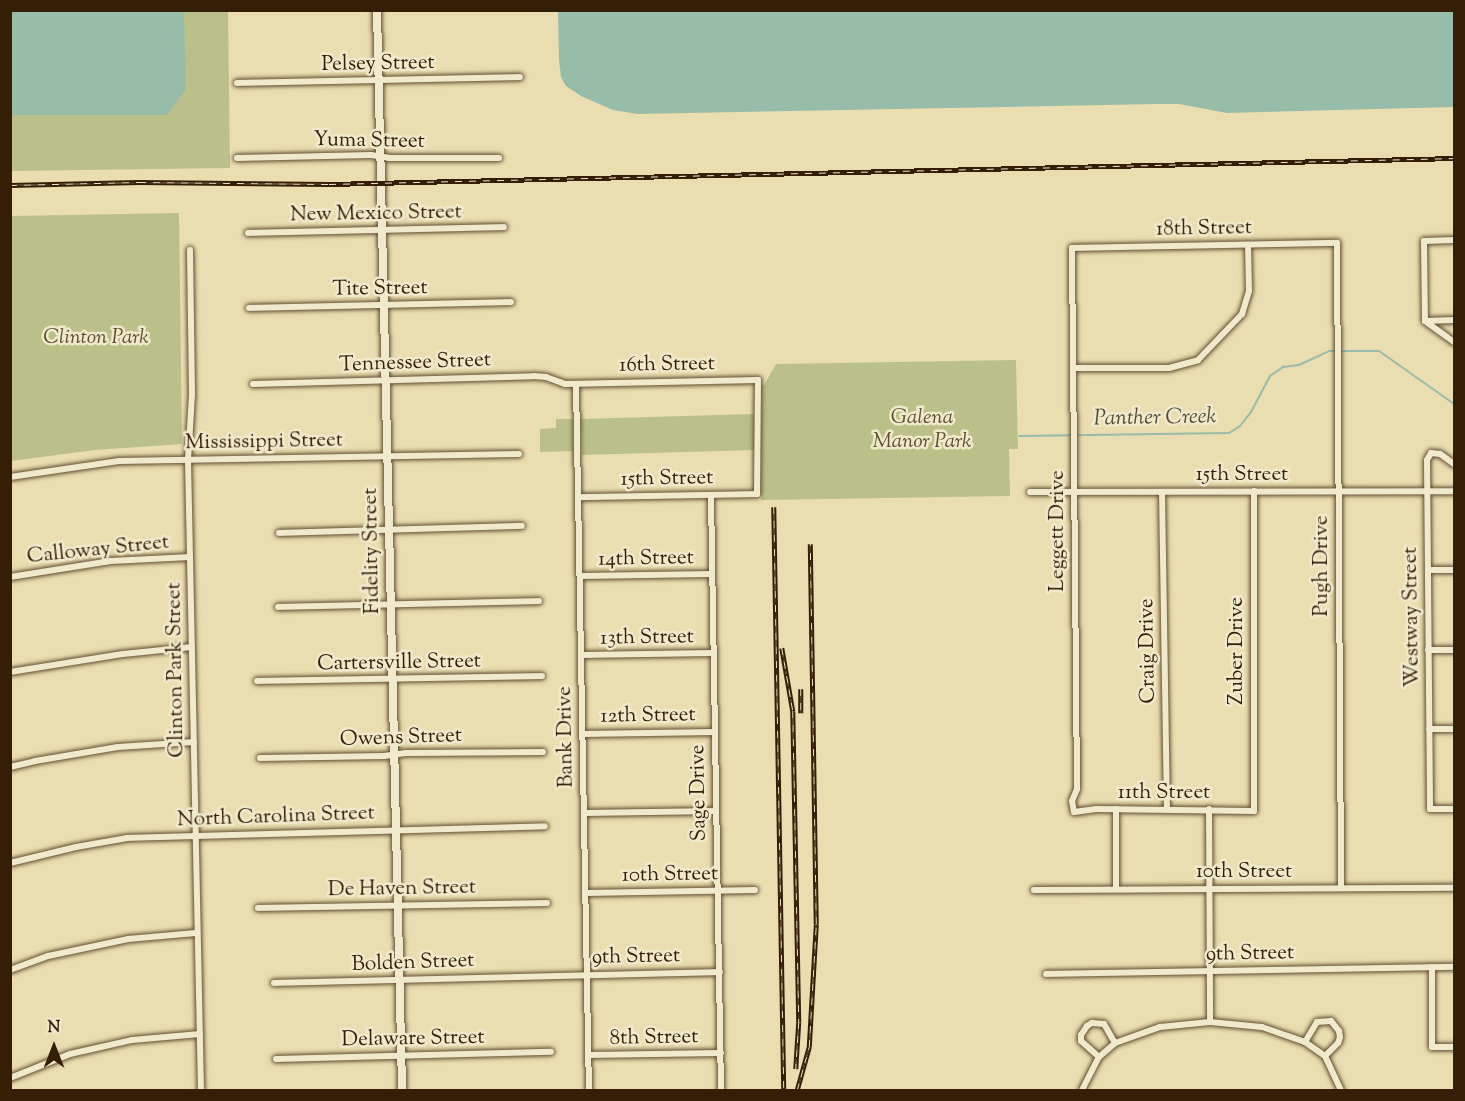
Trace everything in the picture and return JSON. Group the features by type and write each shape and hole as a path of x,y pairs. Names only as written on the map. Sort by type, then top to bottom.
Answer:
{"main road":[{"name":"Fidelity Street","path":"377,10 384,230 402,1090"}],"street":[{"name":"Pelsey Street","path":"237,83 520,77"},
{"name":"Yuma Street","path":"237,158 380,156 389,158 500,158"},
{"name":"New Mexico Street","path":"248,233 504,227"},
{"path":"1425,321 1425,241 1455,240"},
{"name":"18th Street","path":"1072,248 1337,243"},
{"name":"Pugh Drive","path":"1337,243 1341,888"},
{"path":"1073,368 1169,368 1198,360 1242,314 1249,291 1248,245"},
{"name":"Leggett Drive","path":"1072,248 1077,789 1072,801 1074,812"},
{"name":"Clinton Park Street","path":"190,250 192,395 188,460 201,1090"},
{"name":"Tite Street","path":"249,308 511,302"},
{"path":"1425,321 1455,320"},
{"path":"1425,321 1455,342"},
{"name":"Tennessee Street","path":"253,384 534,376 546,377 565,384 576,384"},
{"name":"16th Street","path":"576,384 758,380 757,494"},
{"name":"Bank Drive","path":"576,384 589,1090"},
{"name":"Westway Street","path":"1455,464 1440,454 1431,453 1427,460 1430,809 1455,809"},
{"name":"Mississippi Street","path":"10,477 119,461 519,454"},
{"name":"Zuber Drive","path":"1254,491 1254,811"},
{"name":"15th Street","path":"1030,492 1455,491"},
{"name":"Craig Drive","path":"1162,492 1167,809"},
{"name":"15th Street","path":"579,497 757,494"},
{"name":"Sage Drive","path":"711,495 721,1090"},
{"path":"279,533 522,526"},
{"name":"Calloway Street","path":"10,577 111,561 190,557"},
{"path":"1428,570 1455,570"},
{"name":"14th Street","path":"580,576 712,574"},
{"path":"278,608 539,602"},
{"path":"10,672 123,654 192,647"},
{"path":"1428,650 1455,650"},
{"name":"13th Street","path":"581,655 713,653"},
{"name":"Cartersville Street","path":"257,681 542,676"},
{"path":"1429,729 1455,729"},
{"name":"12th Street","path":"582,734 715,732"},
{"path":"10,767 118,747 194,742"},
{"name":"Owens Street","path":"260,758 543,753"},
{"path":"1116,809 1116,889"},
{"name":"11th Street","path":"1074,812 1116,809 1254,811"},
{"path":"1209,809 1210,1022"},
{"path":"584,813 716,811"},
{"name":"North Carolina Street","path":"10,863 76,847 127,838 545,826"},
{"name":"10th Street","path":"1034,890 1455,888"},
{"name":"10th Street","path":"585,892 755,890"},
{"name":"De Haven Street","path":"258,908 547,903"},
{"path":"10,970 48,956 128,939 196,933"},
{"path":"1432,967 1432,1047 1455,1047"},
{"name":"9th Street","path":"1046,974 1455,967"},
{"name":"9th Street","path":"553,975 720,972"},
{"name":"Bolden Street","path":"274,983 553,975"},
{"path":"1305,1042 1317,1022 1325,1020 1336,1025 1340,1031 1338,1043 1325,1056"},
{"path":"1082,1090 1099,1057 1115,1043 1160,1027 1210,1022 1276,1030 1305,1042 1325,1056 1341,1090"},
{"path":"1099,1057 1081,1041 1081,1035 1087,1026 1092,1023 1104,1024 1115,1043"},
{"path":"10,1078 70,1054 132,1040 200,1034"},
{"name":"Delaware Street","path":"276,1059 551,1052"},
{"name":"8th Street","path":"588,1055 721,1053"}],"green space":[{"path":"10,11 228,11 230,168 11,171"},
{"name":"Clinton Park","path":"179,213 182,444 95,450 11,461 11,216"},
{"name":"Galena Manor Park","path":"1016,360 1018,449 1009,449 1010,496 761,500 760,386 764,385 776,364"},
{"path":"754,414 755,450 582,455 581,419"},
{"path":"556,419 573,419 573,451 540,452 540,429 556,428"}],"shaded area":[{"path":"11,10 184,11 186,89 167,115 11,115"},
{"path":"558,11 1454,11 1454,107 1227,113 1179,104 1157,104 637,114 613,110 581,96 566,86 561,77 559,60"}],"waterway":[{"name":"Panther Creek","path":"1019,436 1229,433 1240,426 1251,412 1270,376 1283,367 1299,365 1329,351 1379,351 1454,404"}],"railway":[{"path":"10,185 139,182 329,184 1454,158"},
{"path":"774,507 784,1090"},
{"path":"797,1090 809,1047 816,924 810,544"},
{"path":"782,648 793,711 799,1022 796,1069"},
{"path":"801,689 801,713"}]}
